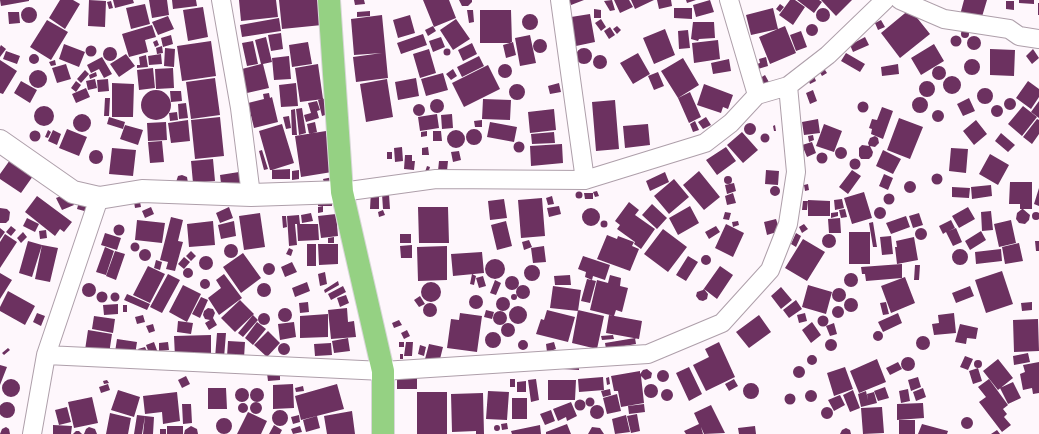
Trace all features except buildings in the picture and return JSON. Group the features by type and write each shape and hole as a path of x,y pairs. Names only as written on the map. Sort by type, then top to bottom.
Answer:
{"highway":[{"path":"329,0 342,192 383,371 383,434"}],"street":[{"path":"221,0 240,108 251,195"},
{"path":"560,0 585,180"},
{"path":"729,0 757,95"},
{"path":"0,141 73,192 99,198 142,192 251,195 342,192 436,179 585,180 705,143 731,123 757,95 788,86 828,55 885,0"},
{"path":"900,0 944,19 1009,29 1019,36 1039,39"},
{"path":"46,355 383,371 648,354 722,323 770,270 788,224 796,172 788,86"},
{"path":"32,434 46,355 99,198"}]}
